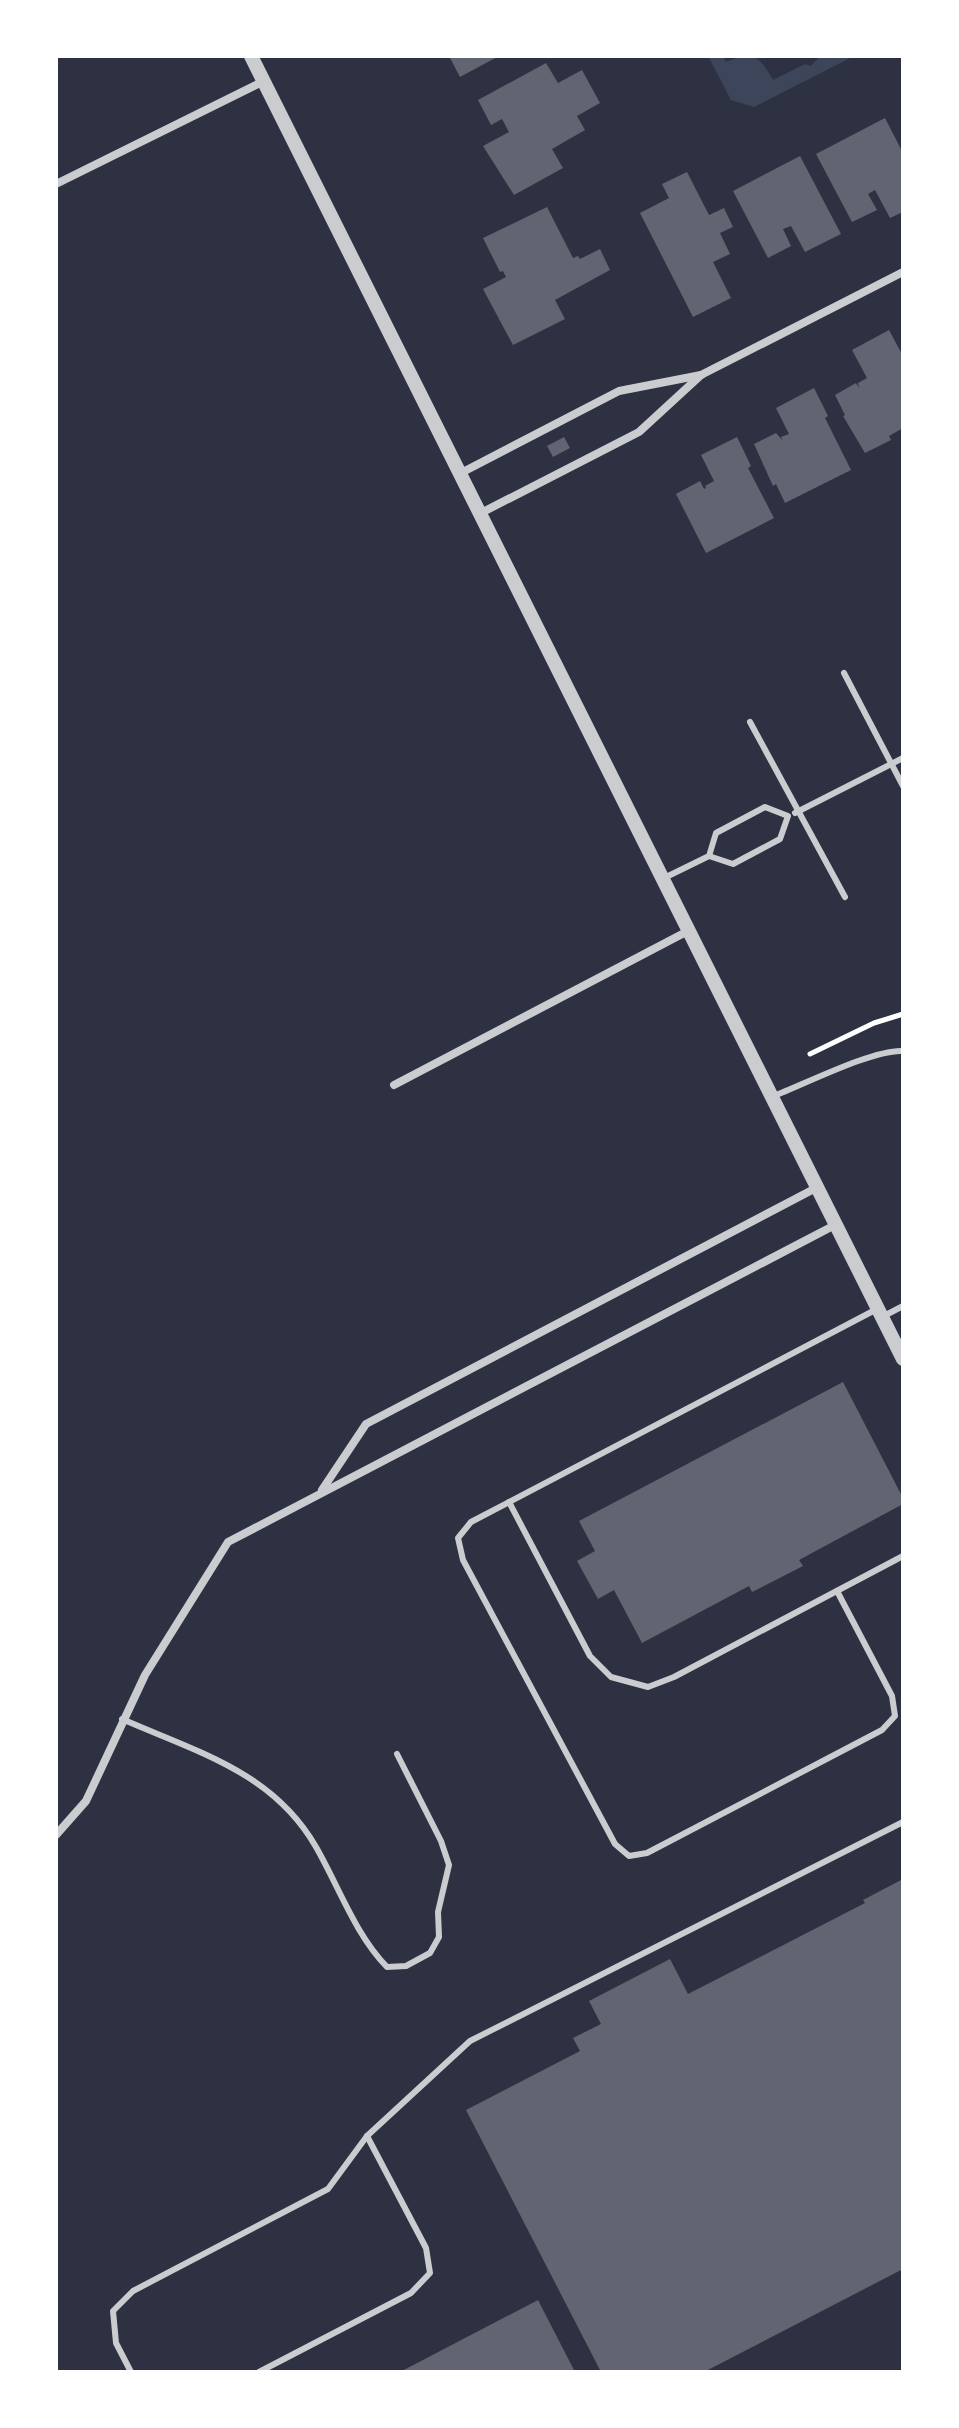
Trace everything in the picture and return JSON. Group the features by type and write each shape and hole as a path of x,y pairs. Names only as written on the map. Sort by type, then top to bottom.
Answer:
{"street":[{"path":"251,56 903,1359"},
{"path":"56,184 264,81"},
{"path":"479,514 639,432 701,375 903,272"},
{"path":"459,474 619,391 701,375"},
{"path":"394,1085 688,931"},
{"path":"321,1492 366,1424 816,1188"},
{"path":"56,1835 86,1801 145,1675 228,1542 835,1225"}],"lane":[{"path":"844,673 903,786"},
{"path":"750,722 845,897"},
{"path":"662,879 709,856 733,864 780,839 788,816 903,758"},
{"path":"709,856 716,833 765,807 788,816"},
{"path":"771,1097 868,1057 892,1050 903,1051"},
{"path":"837,1591 892,1696 895,1716 882,1730 647,1853 629,1856 615,1844 463,1560 458,1538 471,1522 509,1502 880,1313 903,1306"},
{"path":"509,1502 590,1656 611,1677 648,1687 674,1677 903,1556"},
{"path":"122,1719 248,1774 283,1801 315,1844 372,1952 387,1967 406,1966 430,1953 439,1937 438,1912 449,1865 441,1841 397,1754"},
{"path":"131,2372 116,2343 113,2311 133,2291 328,2189 367,2136 470,2041 903,1822"},
{"path":"259,2372 411,2293 430,2273 426,2248 367,2136"}],"path":[{"path":"810,1054 874,1023 903,1014"}],"shaded area":[{"path":"708,56 723,56 726,62 743,56 755,58 764,65 773,80 805,64 811,66 820,56 854,56 754,107 731,100"}],"building":[{"path":"449,56 499,56 460,77"},
{"path":"546,63 558,83 582,70 600,103 577,116 585,130 552,149 563,168 514,195 483,146 509,132 502,119 491,125 478,100"},
{"path":"885,118 903,153 903,212 890,218 875,190 868,194 877,210 852,222 816,154"},
{"path":"800,156 841,234 805,252 791,226 783,229 791,246 768,258 733,191"},
{"path":"687,172 709,215 724,208 733,227 720,233 730,254 713,262 731,298 693,317 640,213 669,198 662,184"},
{"path":"547,207 573,258 578,256 580,259 600,249 610,270 555,300 565,319 513,345 483,289 506,277 503,271 500,272 483,238"},
{"path":"889,330 903,356 903,428 889,436 891,440 865,453 843,416 835,395 856,383 859,388 858,383 867,378 852,350"},
{"path":"814,388 851,470 785,503 776,484 773,486 754,444 776,433 783,441 781,437 789,434 776,408"},
{"path":"564,437 570,448 553,457 547,446"},
{"path":"737,437 751,466 748,468 774,518 706,553 676,494 700,481 704,489 714,481 701,455"},
{"path":"843,1382 903,1498 903,1504 799,1560 803,1566 752,1592 749,1586 642,1643 614,1590 598,1599 577,1561 595,1551 579,1521"},
{"path":"903,1879 903,2269 704,2372 596,2372 600,2370 466,2110 580,2051 573,2038 601,2024 589,2001 670,1959 688,1994 865,1903 863,1900"},
{"path":"538,2300 575,2372 400,2372"}]}
